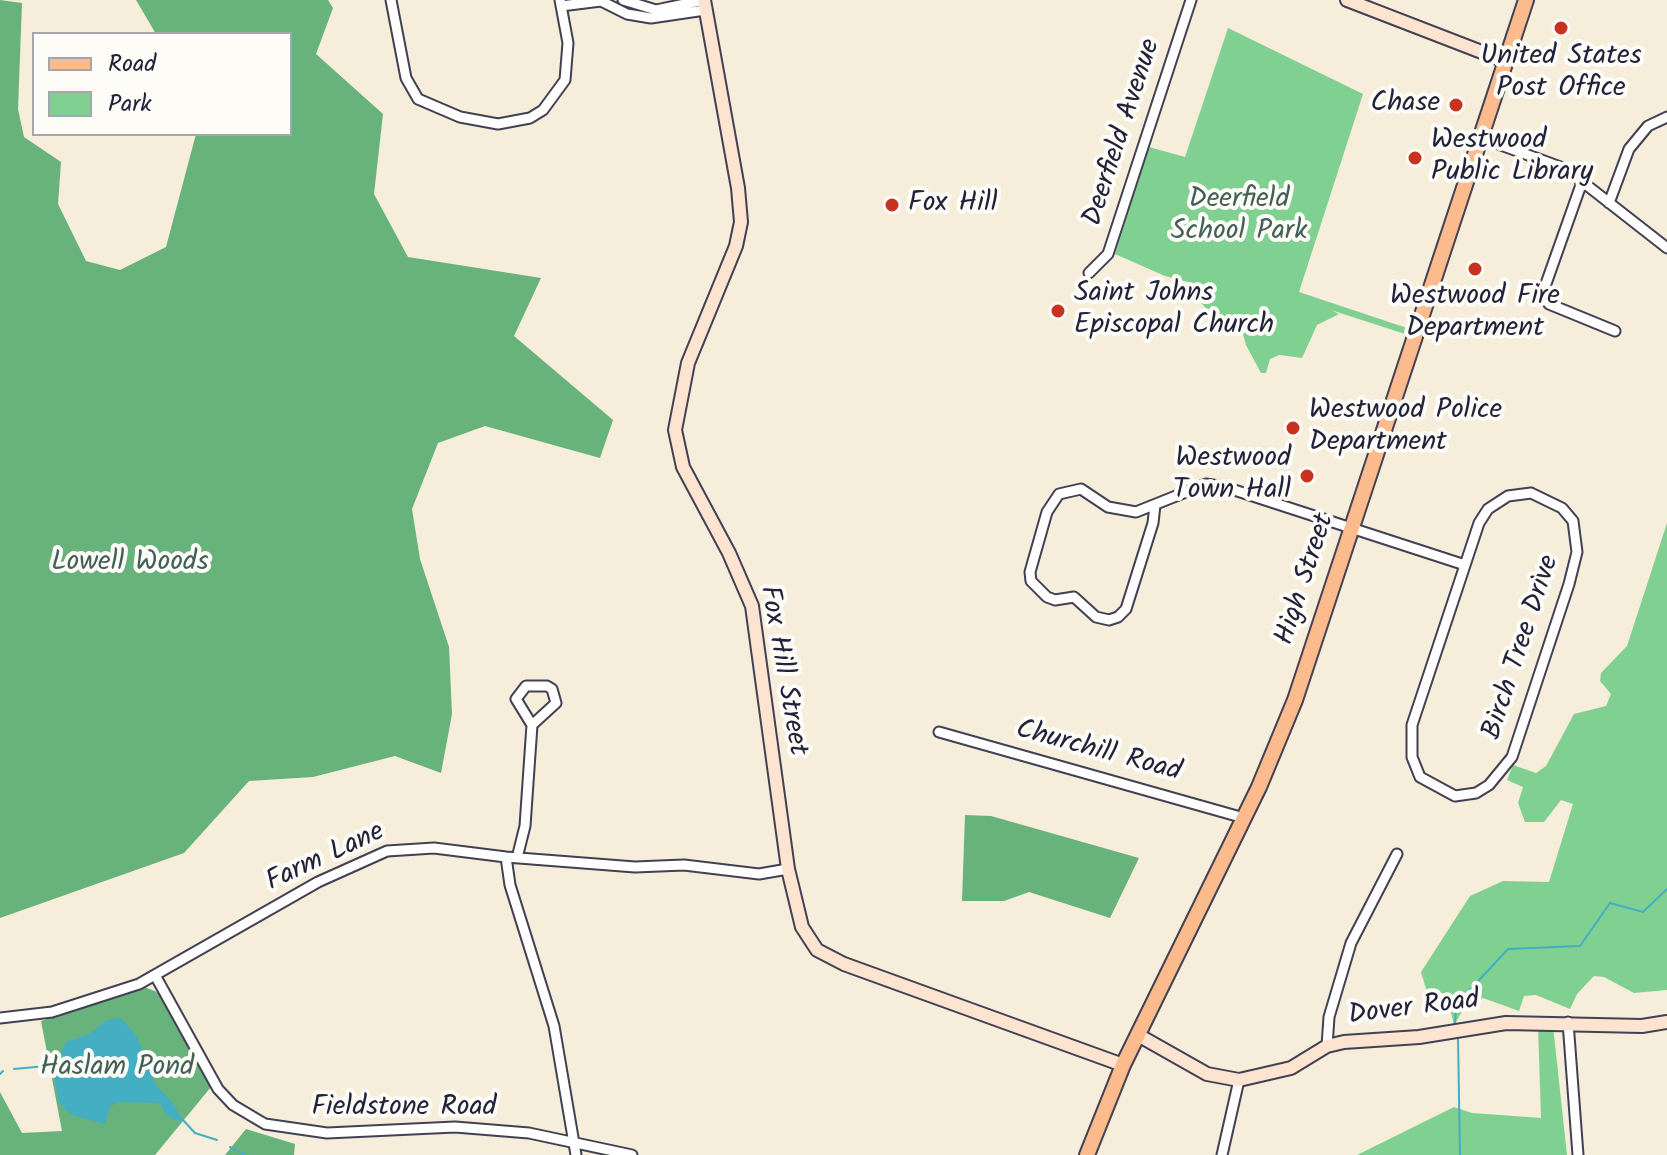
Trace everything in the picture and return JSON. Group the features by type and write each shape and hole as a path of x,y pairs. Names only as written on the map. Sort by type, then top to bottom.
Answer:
{"main road":[{"name":"High Street","path":"1087,1155 1123,1065 1244,818 1295,700 1526,0"}],"street":[{"path":"391,0 406,78 418,99 446,112 498,124 530,118 543,110 565,80 568,43 560,3 601,1 627,14 651,18 704,4"},
{"path":"623,0 656,10 704,4"},
{"name":"Deerfield Avenue","path":"1089,273 1108,254 1191,0"},
{"path":"1348,0 1505,61"},
{"name":"Fox Hill Street","path":"704,4 738,188 741,222 736,246 688,363 675,430 683,467 752,606 788,869 802,927 817,950 844,964 1123,1065"},
{"path":"1609,203 1629,149 1648,126 1667,117"},
{"path":"1479,137 1548,161 1582,182 1667,248"},
{"path":"1582,182 1542,295 1549,304 1615,331"},
{"path":"1155,505 1153,523 1126,609 1118,617 1109,620 1096,617 1074,597 1055,600 1047,597 1031,581 1030,572 1047,512 1059,494 1081,489 1108,507 1127,512 1155,505 1193,487 1217,485 1465,565"},
{"name":"Birch Tree Drive","path":"1531,493 1548,499 1573,521 1577,552 1569,584 1512,757 1489,785 1476,793 1455,796 1420,777 1409,740 1465,565 1479,523 1488,509 1508,496 1531,493"},
{"path":"517,858 525,826 533,752 532,725 516,699 526,686 547,686 552,689 556,703 532,725"},
{"name":"Churchill Road","path":"939,732 1244,818"},
{"name":"Farm Lane","path":"0,1018 52,1012 156,977 318,882 387,851 434,848 517,858 635,867 684,865 759,874 788,869"},
{"path":"1327,1046 1329,1017 1351,943 1397,854"},
{"path":"506,857 510,885 554,1026 576,1155"},
{"name":"Fieldstone Road","path":"156,977 218,1089 233,1105 265,1124 327,1133 455,1127 529,1133 632,1155"},
{"path":"1568,1022 1578,1155"},
{"name":"Dover Road","path":"1138,1035 1207,1074 1239,1080 1291,1068 1327,1046 1506,1023 1642,1026 1667,1022"},
{"path":"1222,1155 1239,1080"}],"green space":[{"name":"Lowell Woods","path":"0,0 22,3 18,109 24,137 61,162 58,204 86,261 120,270 166,247 195,136 292,136 292,32 155,32 136,0 328,0 333,8 316,54 383,114 374,194 408,257 541,278 514,336 613,420 600,458 485,426 438,443 412,509 420,559 449,647 452,714 441,773 395,756 313,777 249,781 184,853 0,918"},
{"name":"Deerfield School Park","path":"1228,28 1363,94 1299,292 1407,328 1405,334 1331,310 1339,314 1317,325 1302,358 1279,355 1270,359 1266,373 1261,373 1246,345 1243,334 1247,331 1218,322 1190,290 1192,283 1165,276 1115,254 1149,147 1185,157"},
{"path":"1667,523 1667,990 1634,993 1604,977 1594,976 1577,994 1570,1009 1536,995 1524,996 1519,1011 1483,998 1466,1005 1454,1025 1447,995 1441,993 1435,996 1427,992 1421,972 1470,896 1503,881 1549,882 1573,804 1561,800 1544,822 1525,822 1518,803 1523,787 1507,780 1513,765 1536,773 1546,766 1574,714 1606,706 1611,694 1600,681 1601,673 1627,646"},
{"path":"965,815 991,816 1139,858 1110,918 1029,892 1004,901 962,901"},
{"name":"Haslam Pond","path":"144,987 155,991 167,1002 211,1087 155,1155 0,1155 0,1092 22,1133 62,1131 41,1021"},
{"path":"1538,1026 1553,1026 1567,1155 1357,1155 1454,1107 1472,1113 1541,1118"},
{"path":"246,1129 295,1144 294,1155 225,1155"}],"water":[{"path":"121,1018 136,1035 155,1084 173,1103 182,1120 180,1122 166,1115 160,1103 120,1102 110,1106 105,1124 72,1115 59,1103 53,1069 66,1042 91,1033 107,1020"}],"waterway":[{"path":"1455,1024 1456,1005 1508,949 1580,946 1610,903 1643,912 1667,889"},
{"path":"1458,1037 1460,1155"},
{"path":"14,1069 57,1065"},
{"path":"0,1074 3,1071"},
{"path":"182,1119 195,1133 217,1140"},
{"path":"230,1147 245,1155"}],"place":[{"name":"United States Post Office","path":"1561,28"},
{"name":"Chase","path":"1456,105"},
{"name":"Westwood Public Library","path":"1415,158"},
{"name":"Fox Hill","path":"892,205"},
{"name":"Westwood Fire Department","path":"1475,269"},
{"name":"Saint Johns Episcopal Church","path":"1058,311"},
{"name":"Westwood Police Department","path":"1293,428"},
{"name":"Westwood Town Hall","path":"1307,476"}]}
